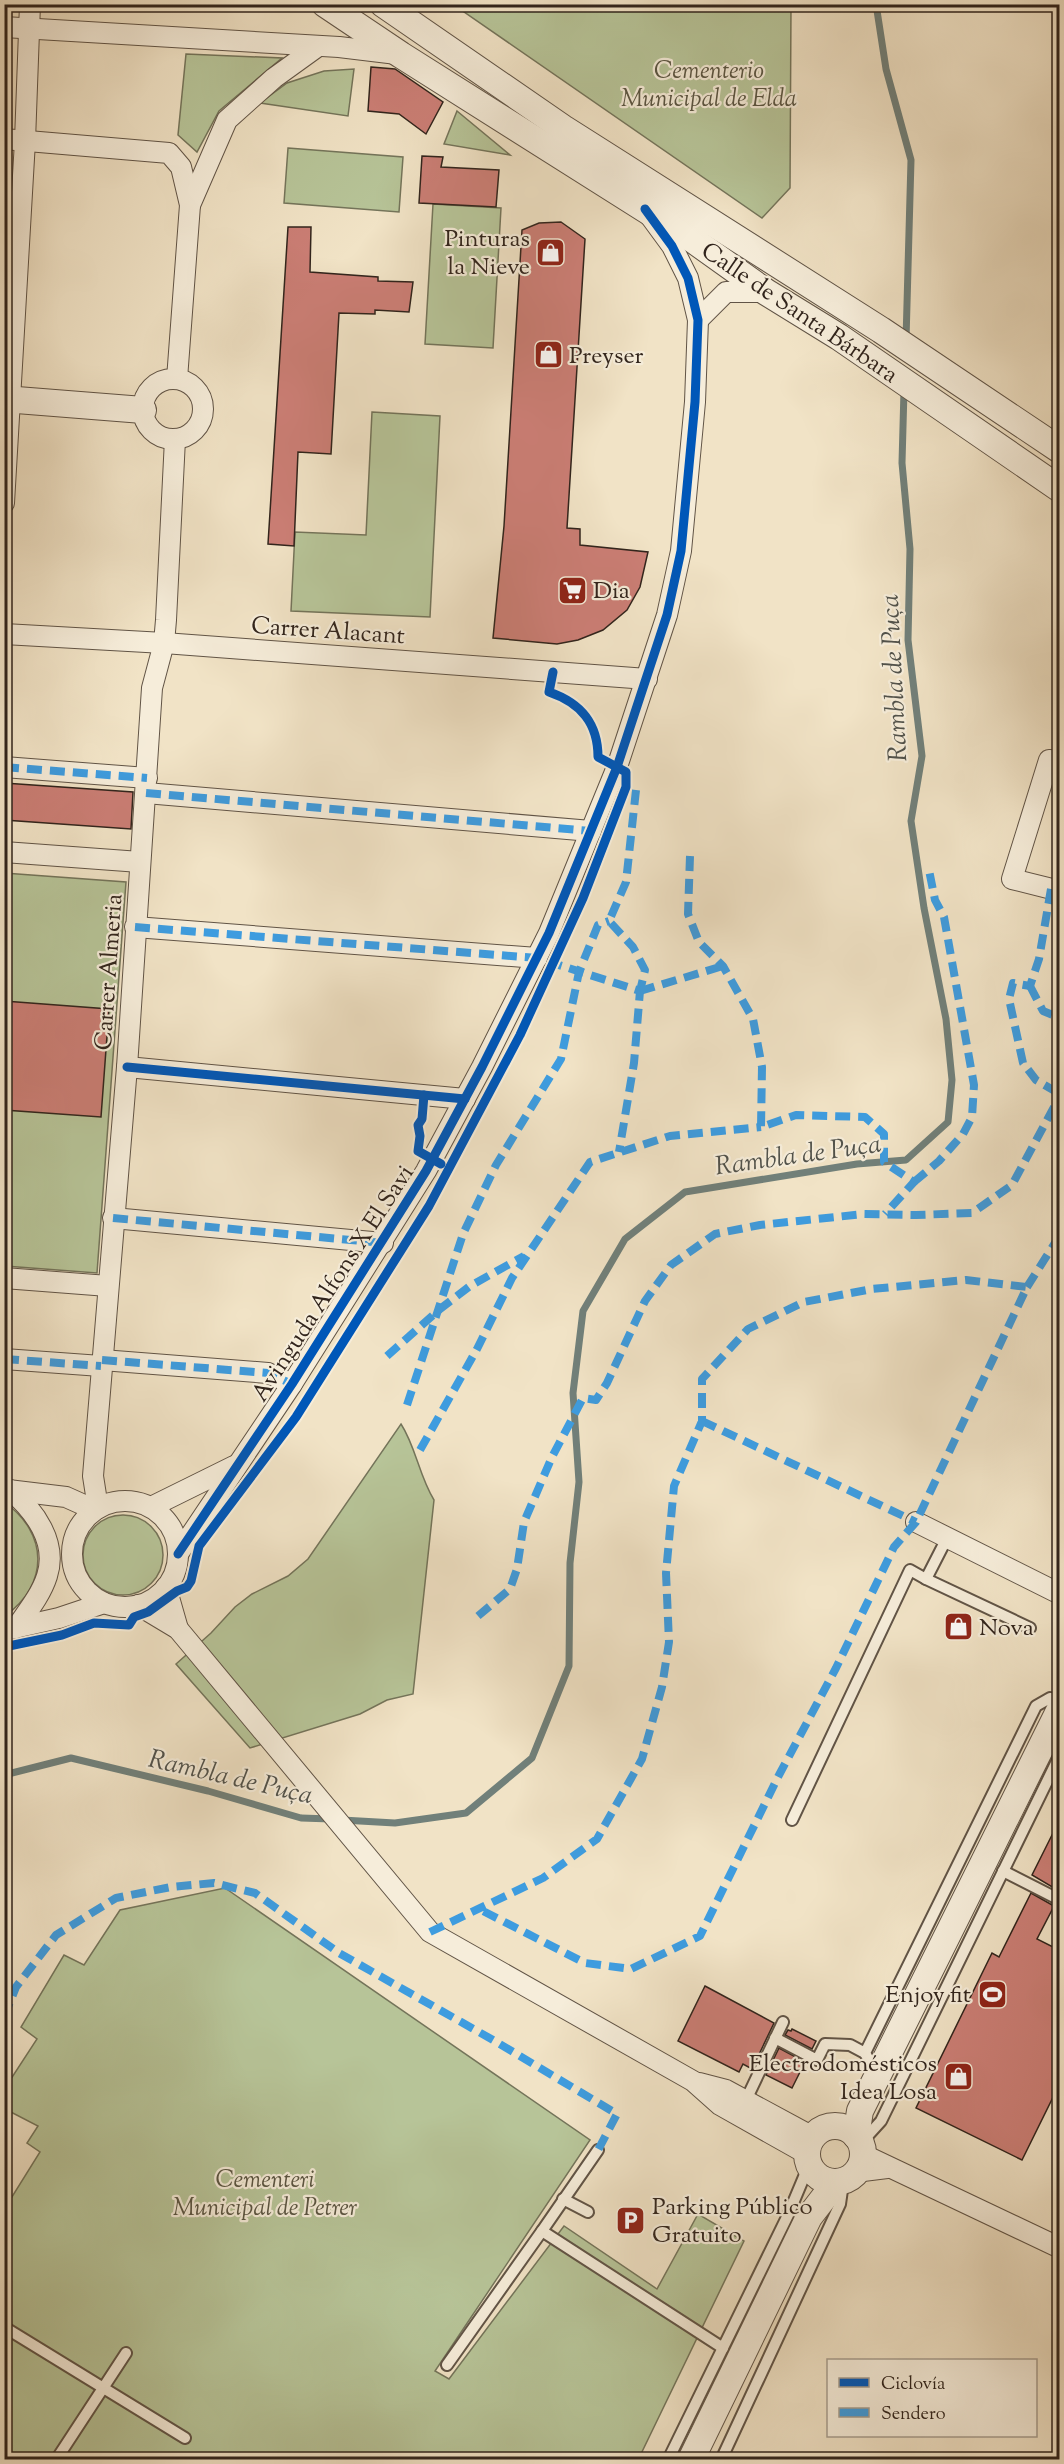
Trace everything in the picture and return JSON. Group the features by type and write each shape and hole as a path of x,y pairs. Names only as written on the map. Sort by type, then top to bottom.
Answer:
{"street":[{"name":"Calle de Santa Bárbara","path":"325,4 401,55 689,237 765,291 873,361 1059,489"},
{"name":"Calle de Santa Bárbara","path":"383,4 563,128 932,363 1059,450"},
{"path":"4,503 7,399 25,141 30,6"},
{"path":"4,27 317,46 401,55"},
{"path":"190,205 227,120 274,78 317,46"},
{"path":"4,139 169,153 181,167 190,205 177,379"},
{"name":"Avinguda Alfons X El Savi","path":"178,1554 292,1384 426,1172 537,958 617,767 667,615 681,550 694,402 698,320 688,278 672,246 645,209"},
{"path":"698,320 726,292 765,291"},
{"path":"177,379 188,383 197,392 202,404 202,416 196,428 187,435 175,439 163,437 153,431 146,422 143,410 149,391 166,380 177,379"},
{"path":"7,399 143,410"},
{"name":"Carrer Almeria","path":"97,1509 93,1476 101,1363 127,1067 152,688 164,643 175,439"},
{"name":"Carrer Alacant","path":"4,634 164,643 647,679"},
{"path":"1059,761 1049,760 1012,879 1059,891"},
{"path":"4,767 146,786 591,831"},
{"path":"4,852 141,862"},
{"path":"135,927 537,958"},
{"path":"127,1067 465,1099"},
{"path":"113,1218 383,1243"},
{"path":"4,1278 108,1286"},
{"path":"4,1359 268,1373 292,1384"},
{"name":"Avinguda Alfons X El Savi","path":"151,1508 210,1480 239,1463"},
{"path":"66,1497 93,1476"},
{"path":"7,1490 66,1497 97,1509"},
{"path":"7,1490 24,1502 37,1520 43,1529 49,1552 48,1574 38,1596 10,1629"},
{"path":"115,1502 134,1502 151,1508 170,1527 176,1540 178,1554 175,1571 166,1587 153,1598 138,1605 121,1607 104,1603 80,1582 73,1559 75,1535 83,1521 97,1509 115,1502"},
{"path":"916,1522 1059,1594"},
{"path":"166,1587 178,1629"},
{"path":"10,1629 59,1618 104,1603"},
{"path":"138,1605 178,1629 430,1932 693,2081 720,2105 838,2153 887,2168 1056,2246"},
{"path":"691,2460 838,2153 1059,1709"},
{"path":"693,2081 726,2090 838,2153"}],"lane":[{"path":"926,1579 947,1538"},
{"path":"792,1820 910,1570 1030,1628"},
{"path":"865,2053 1036,1706 1050,1698 1059,1700"},
{"path":"668,2460 788,2215 838,2153 880,2121 1059,1755"},
{"path":"1003,1871 1059,1900"},
{"path":"746,2100 783,2022"},
{"path":"775,2038 817,2060 825,2044 850,2046 865,2053 878,2076"},
{"path":"447,2366 598,2150"},
{"path":"721,2460 840,2204 838,2153"},
{"path":"563,2199 588,2212"},
{"path":"542,2230 723,2348"},
{"path":"4,2327 185,2438"},
{"path":"56,2460 126,2353"}],"green space":[{"name":"Cementerio Municipal de Elda","path":"454,5 791,5 790,188 762,218"},
{"path":"186,54 282,58 219,111 197,152 178,135"},
{"path":"354,69 348,116 260,103 287,83 324,71"},
{"path":"457,111 510,155 444,144"},
{"path":"288,148 403,157 399,212 284,203"},
{"path":"433,204 501,208 493,348 425,344"},
{"path":"372,412 440,416 430,617 291,611 295,532 366,535"},
{"path":"4,873 126,882 97,1273 5,1266"},
{"path":"401,1424 434,1500 413,1694 387,1700 360,1714 250,1748 176,1664 211,1633 235,1607 252,1594 288,1576 308,1559"},
{"path":"4,1502 19,1515 29,1529 36,1544 38,1559 36,1574 30,1589 5,1616"},
{"path":"115,1515 131,1515 152,1526 163,1547 163,1563 152,1584 131,1595 115,1595 101,1589 89,1577 83,1563 83,1547 89,1533 101,1521"},
{"name":"Cementeri Municipal de Petrer","path":"225,1888 590,2140 435,2371 449,2379 564,2226 657,2289 698,2214 744,2241 638,2460 5,2459 5,2208 40,2152 27,2143 38,2126 5,2109 5,2088 37,2039 21,2027 64,1955 84,1965 120,1910"}],"building":[{"path":"371,67 395,69 443,102 426,134 399,114 368,111"},
{"path":"422,156 443,157 441,167 499,170 496,207 419,203"},
{"path":"561,222 585,239 567,528 580,529 580,545 648,552 640,587 627,610 603,630 578,640 557,644 493,638 504,526 522,230 539,223"},
{"path":"288,227 311,227 310,272 378,277 378,281 413,282 409,312 375,310 375,314 339,313 331,454 298,452 294,546 268,544"},
{"path":"4,783 133,792 131,829 4,820"},
{"path":"4,1001 109,1009 101,1117 4,1110"},
{"path":"1059,1821 1059,1891 1032,1875"},
{"path":"1031,1893 1054,1906 1037,1939 1059,1950 1059,1971 1053,1984 1059,1987 1059,2085 1022,2160 916,2108 992,1953 999,1957"},
{"path":"705,1986 774,2023 752,2069 743,2064 739,2072 678,2041"},
{"path":"792,2029 816,2041 812,2049 785,2035 788,2030"},
{"path":"779,2048 805,2062 792,2088 766,2075"}],"waterway":[{"name":"Rambla de Puça","path":"876,4 886,69 911,160 906,340"},
{"name":"Rambla de Puça","path":"342,1820 395,1823 466,1813 532,1758 569,1666 570,1563 579,1482 573,1393 583,1311 625,1239 685,1192 857,1164 906,1160 948,1122 952,1080 946,1019 924,908 911,821 922,756 908,640 910,549 902,463 904,390"},
{"name":"Rambla de Puça","path":"4,1775 71,1758 208,1791 301,1818 331,1819"}],"marked path":[{"path":"4,767 147,778"},
{"path":"636,790 626,882 609,921 633,947 645,970 640,991"},
{"path":"146,793 591,831"},
{"path":"690,856 688,914 699,942 723,966 753,1019 762,1067 761,1127 796,1115 865,1117 884,1134 884,1162 914,1182 885,1214"},
{"path":"914,1182 939,1161 963,1134 972,1117 974,1085 944,917 935,900 929,870"},
{"path":"1051,889 1039,959 1030,986 1013,983 1009,999 1023,1063 1036,1080 1060,1094"},
{"path":"407,1405 463,1234 496,1165 561,1059 579,972 598,925 609,921"},
{"path":"135,927 537,958 640,991 634,1063 619,1152"},
{"path":"640,991 723,966"},
{"path":"1030,986 1043,1011 1060,1018"},
{"path":"478,1616 510,1589 517,1569 524,1522 552,1457 583,1398 596,1400 607,1383 645,1301 671,1265 715,1234 760,1225 864,1214 972,1213 1012,1185 1060,1096"},
{"path":"420,1450 477,1349 512,1278 590,1162 670,1136 761,1127"},
{"path":"113,1218 383,1243"},
{"path":"1027,1287 1060,1235"},
{"path":"387,1356 470,1286 524,1256"},
{"path":"430,1932 543,1878 597,1839 642,1759 662,1687 669,1642 666,1573 674,1486 702,1421 702,1379 748,1329 804,1302 872,1289 966,1280 1027,1287 916,1522 894,1547 836,1668 779,1775 700,1936 631,1969 585,1963 479,1909"},
{"path":"4,1359 101,1366"},
{"path":"102,1360 268,1373 292,1384"},
{"path":"702,1421 916,1522"},
{"path":"4,2017 16,1987 56,1935 116,1898 171,1887 214,1883 255,1893 339,1953 493,2040 617,2114 598,2150"}],"cycle path":[{"path":"178,1554 292,1384 426,1171 482,1067 549,933 617,767 667,615 681,551 695,402 698,320 688,278 672,246 645,209"},
{"path":"4,1647 62,1635 94,1623 129,1625 134,1617 148,1612 177,1591 187,1587 191,1581 199,1546 296,1417 429,1206 520,1035 583,898 626,787 626,772 598,757 595,734 586,716 570,702 549,692 553,672"},
{"path":"127,1067 465,1099"},
{"path":"424,1095 422,1119 418,1125 420,1136 418,1151 441,1164"}],"place":[{"name":"Pinturas la Nieve","path":"551,252"},
{"name":"Preyser","path":"548,355"},
{"name":"Dia","path":"572,590"},
{"name":"Nova","path":"958,1627"},
{"name":"Enjoy fit","path":"992,1994"},
{"name":"Electrodomésticos Idea Losa","path":"958,2077"},
{"name":"Parking Público Gratuito","path":"631,2220"}]}
